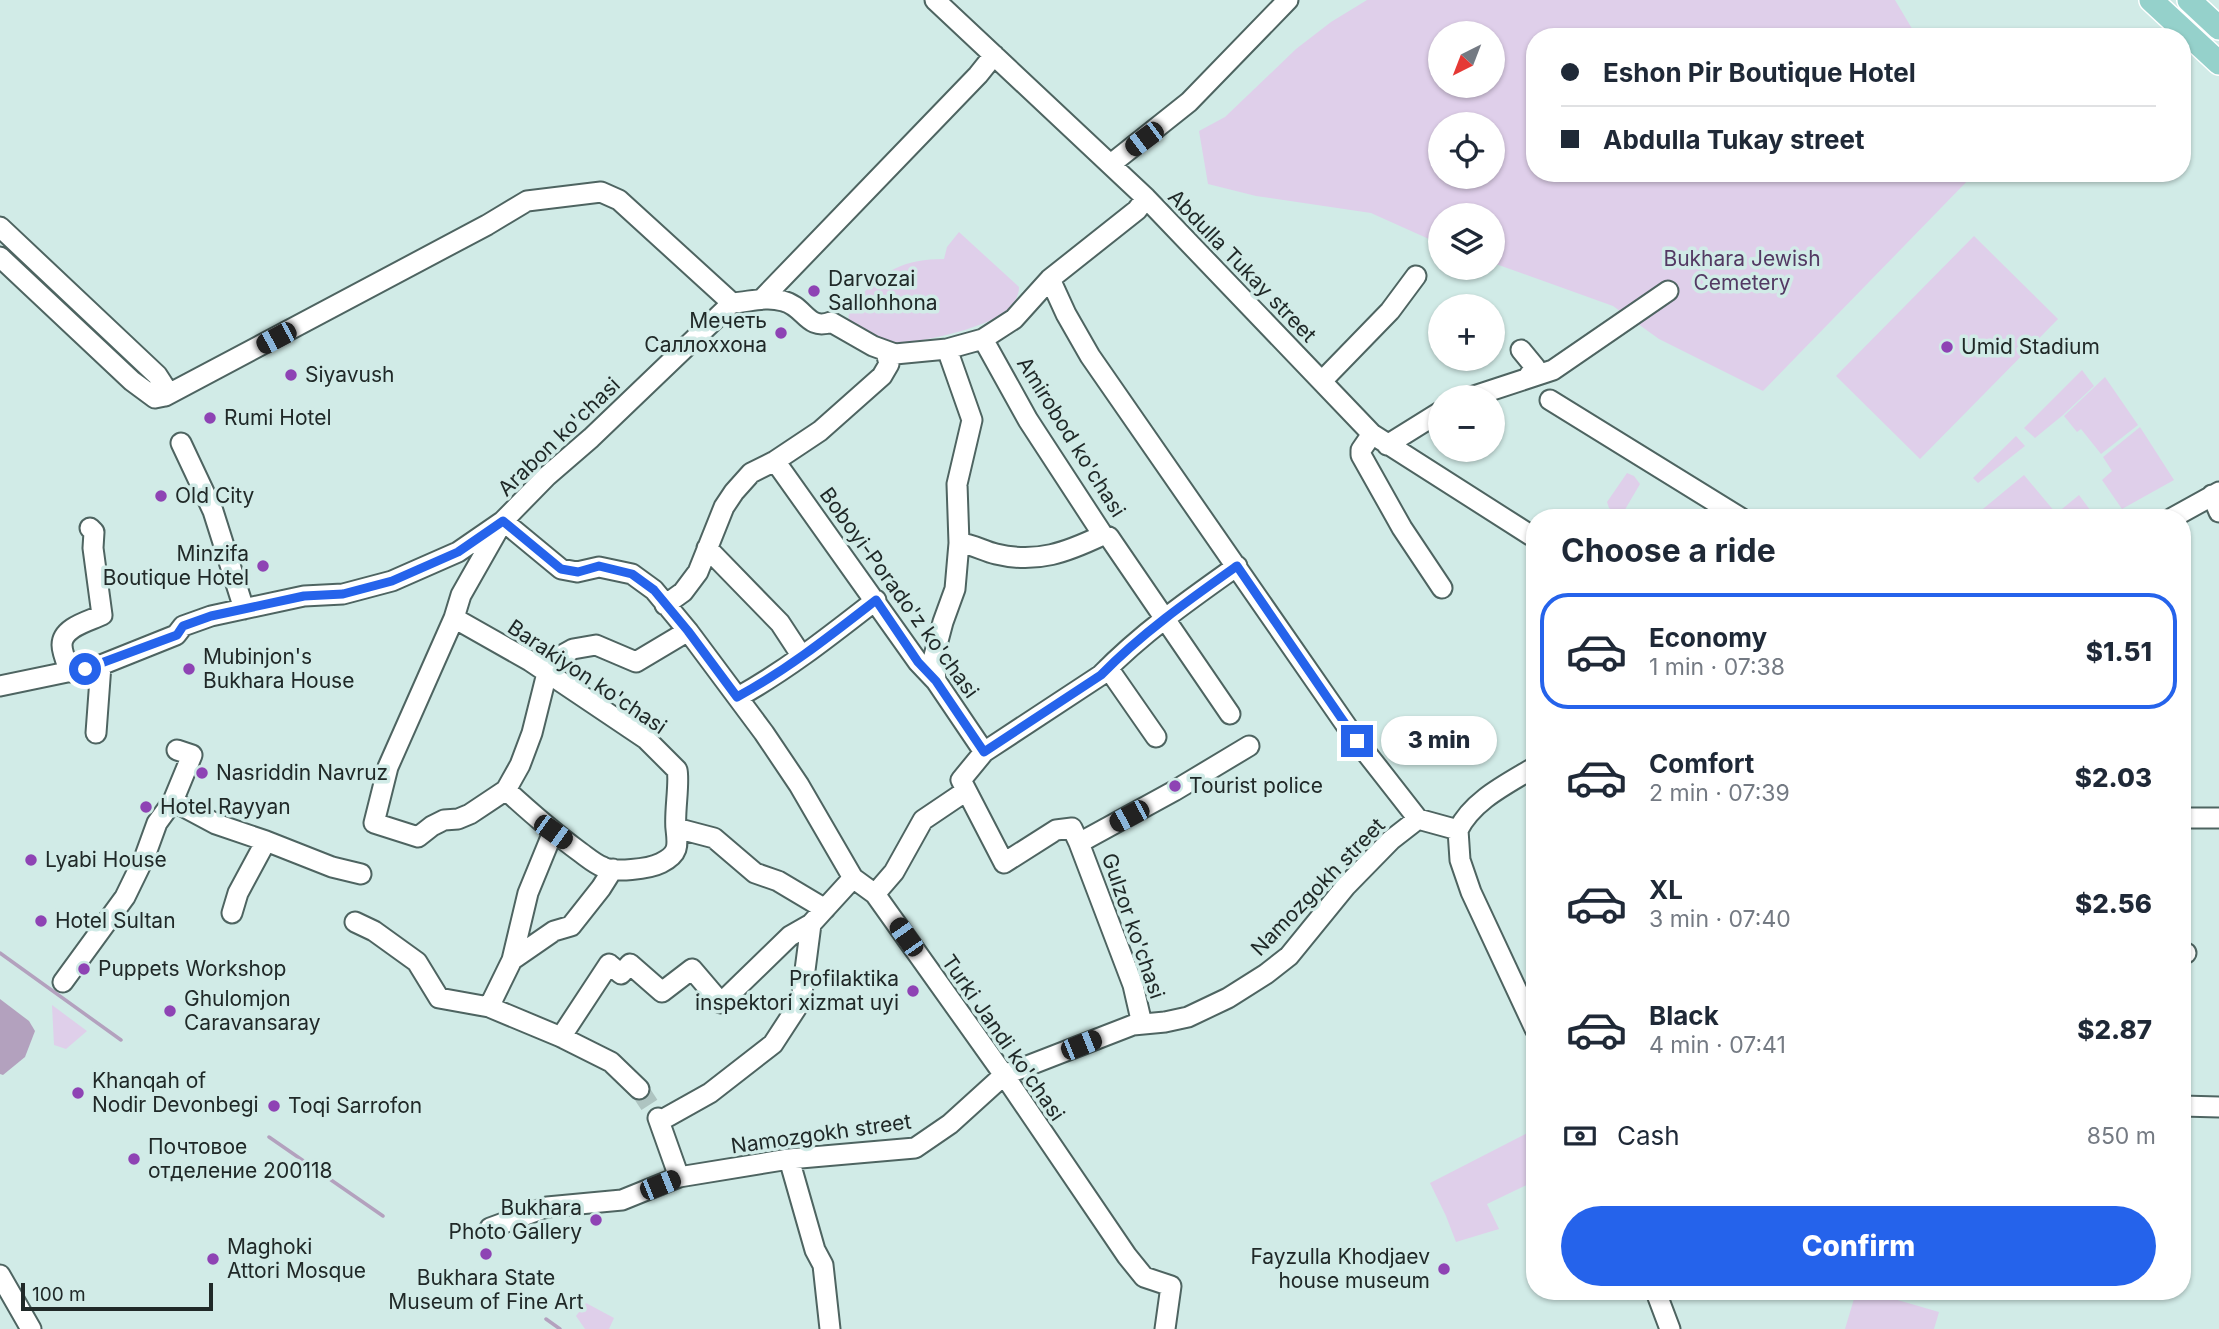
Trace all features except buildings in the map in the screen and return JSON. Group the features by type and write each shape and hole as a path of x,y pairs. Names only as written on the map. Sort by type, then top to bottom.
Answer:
{"main road":[{"path":"2151,0 2181,28"},
{"path":"2189,0 2219,28"},
{"path":"2191,37 2219,63"}],"street":[{"name":"Abdulla Tukay street","path":"935,0 1146,198 1379,440 1526,532"},
{"path":"1111,164 1189,102 1288,0"},
{"path":"763,298 969,85 994,55"},
{"path":"0,257 143,391 155,398 165,396 487,225 527,201 601,192 612,196 626,205 732,303 763,298 789,302 815,323 821,325 831,321 886,352 908,353 989,346 1050,279 1137,210 1146,198"},
{"path":"0,227 157,375 168,391 165,396"},
{"path":"1322,381 1390,311 1416,276"},
{"path":"1050,279 1090,356 1357,741 1419,819"},
{"path":"1505,385 1553,370 1668,291"},
{"name":"Arabon ko'chasi","path":"506,790 470,814 458,819 444,820 418,836 374,823 388,767 454,618 461,595 503,521 547,476 591,439 732,303"},
{"name":"Amirobod ko'chasi","path":"989,346 1028,420 1103,535 1109,537 1166,617 1230,714"},
{"path":"936,681 934,656 954,589 959,543 957,484 972,420 947,349"},
{"path":"1521,350 1535,366 1528,377"},
{"path":"665,605 682,592 698,572 724,507 734,492 751,473 775,461 820,431 882,376 889,365 886,352"},
{"path":"1550,400 1726,509"},
{"path":"1428,418 1361,450 1363,459 1402,528 1442,588"},
{"path":"181,443 213,511 244,609"},
{"name":"Boboyi-Porado'z ko'chasi","path":"775,461 918,662 936,681 984,752"},
{"path":"2191,510 2217,500"},
{"path":"0,686 101,665 177,635 183,626 211,616 304,596 343,594 392,581 458,552 503,521"},
{"name":"Turki Jandi ko'chasi","path":"503,521 561,569 578,572 599,566 632,574 654,590 688,631 799,785 853,878 875,894 1004,1075 1127,1256 1143,1277 1171,1286 1165,1329"},
{"path":"69,672 62,645 64,638 76,627 102,615 93,548 94,531 90,528"},
{"path":"959,543 971,544 993,554 1011,557 1044,557 1067,551 1103,535"},
{"path":"707,548 780,623 802,655"},
{"path":"1237,566 1166,617 1110,663 1101,675 984,752 961,780 1004,863 1064,828 1072,828 1079,843 1249,746"},
{"path":"737,697 816,647 876,600"},
{"name":"Barakiyon ko'chasi","path":"454,618 530,661 646,739 677,770 676,828 680,842 676,850 665,861 651,868 613,869"},
{"path":"512,960 554,931 570,926 613,869 604,868 553,832 506,790 520,765 532,733 547,673 555,659 573,649 596,645 636,662 688,631"},
{"path":"96,733 101,665"},
{"path":"1108,668 1156,737"},
{"path":"62,982 125,897 157,823 173,801 192,755 177,750"},
{"path":"1526,773 1477,805 1465,816 1458,830 1460,860 1471,892 1526,1010"},
{"path":"875,894 894,872 923,820 966,790"},
{"path":"173,801 216,824 332,867 361,874"},
{"path":"2191,818 2219,818"},
{"name":"Namozgokh street","path":"490,1228 547,1207 622,1200 679,1177 789,1159 915,1148 950,1124 1004,1075 1133,1025 1188,1017 1228,999 1289,956 1346,886 1391,840 1419,819 1458,830"},
{"path":"676,828 714,838 755,873 778,881 818,916"},
{"path":"489,1007 512,960 528,893 553,832"},
{"path":"232,913 238,893 266,841"},
{"name":"Gulzor ko'chasi","path":"1079,843 1133,985 1142,1024"},
{"path":"561,1037 609,964 621,974 630,964 662,992 692,969 721,1003 790,936 818,916 853,878"},
{"path":"679,1177 659,1119 710,1093 773,1044 801,1001 818,916"},
{"path":"355,922 374,931 417,962 439,998 489,1007 561,1037 611,1062 639,1089"},
{"path":"2191,1106 2219,1107"},
{"path":"789,1159 815,1250 823,1265 830,1329"},
{"path":"0,1275 31,1329"},
{"path":"1659,1300 1670,1329"}],"green space":[{"name":"Bukhara Jewish Cemetery","path":"1367,0 1895,0 1912,28 1526,28 1526,182 1966,182 1763,391 1659,339 1613,306 1505,267 1505,203 1428,203 1428,239 1371,213 1256,196 1208,184 1199,131 1225,117 1296,49 1331,22"},
{"path":"959,232 1019,287 1015,301 1003,313 966,330 890,346 849,323 852,307 876,281 906,264 944,259 947,247"},
{"name":"Umid Stadium","path":"1974,236 2058,319 1920,459 1836,376"},
{"path":"2082,370 2094,386 2035,438 2024,428"},
{"path":"2105,377 2138,425 2101,454 2081,429 2077,432 2064,416"},
{"path":"2140,427 2174,480 2122,509 2102,480 2112,471 2103,457"},
{"path":"2016,436 2025,446 1978,483 1973,478"},
{"path":"1627,473 1634,476 1640,484 1625,509 1610,509 1607,502"},
{"path":"2024,475 2052,509 1983,509"},
{"path":"2079,495 2089,509 2062,509"},
{"path":"52,1005 87,1031 66,1049 54,1045"},
{"path":"1526,1134 1526,1185 1487,1204 1499,1229 1456,1242 1430,1183"},
{"path":"1854,1300 1898,1300 1939,1312 1934,1329 1845,1329"},
{"path":"586,1303 614,1318 609,1329 585,1329 576,1316"}],"shaded area":[{"path":"0,999 29,1021 35,1031 25,1057 3,1075 0,1074"}],"waterway":[{"path":"0,953 121,1040"},
{"path":"269,1137 383,1216"},
{"path":"546,1319 560,1329"}],"tunnel":[{"path":"639,1089 658,1118"}],"place":[{"name":"Darvozai Sallohhona","path":"814,291"},
{"name":"Мечеть Саллоххона","path":"781,333"},
{"name":"Umid Stadium","path":"1947,347"},
{"name":"Siyavush","path":"291,375"},
{"name":"Rumi Hotel","path":"210,418"},
{"name":"Old City","path":"161,496"},
{"name":"Minzifa Boutique Hotel","path":"263,566"},
{"name":"Mubinjon's Bukhara House","path":"189,669"},
{"name":"Nasriddin Navruz","path":"202,773"},
{"name":"Tourist police","path":"1175,786"},
{"name":"Hotel Rayyan","path":"146,807"},
{"name":"Lyabi House","path":"31,860"},
{"name":"Hotel Sultan","path":"41,921"},
{"name":"Puppets Workshop","path":"84,969"},
{"name":"Profilaktika inspektori xizmat uyi","path":"913,991"},
{"name":"Ghulomjon Caravansaray","path":"170,1011"},
{"name":"Khanqah of Nodir Devonbegi","path":"78,1093"},
{"name":"Toqi Sarrofon","path":"274,1106"},
{"name":"Почтовое отделение 200118","path":"134,1159"},
{"name":"Bukhara Photo Gallery","path":"596,1220"},
{"name":"Bukhara State Museum of Fine Art","path":"486,1254"},
{"name":"Maghoki Attori Mosque","path":"213,1259"},
{"name":"Fayzulla Khodjaev house museum","path":"1444,1269"}],"route":[{"path":"85,669 177,635 183,626 211,616 304,596 343,594 392,581 458,552 503,521 561,569 578,572 599,566 632,574 654,590 737,697 816,647 876,600 984,752 1101,675 1110,663 1166,617 1237,566 1357,741"}]}
